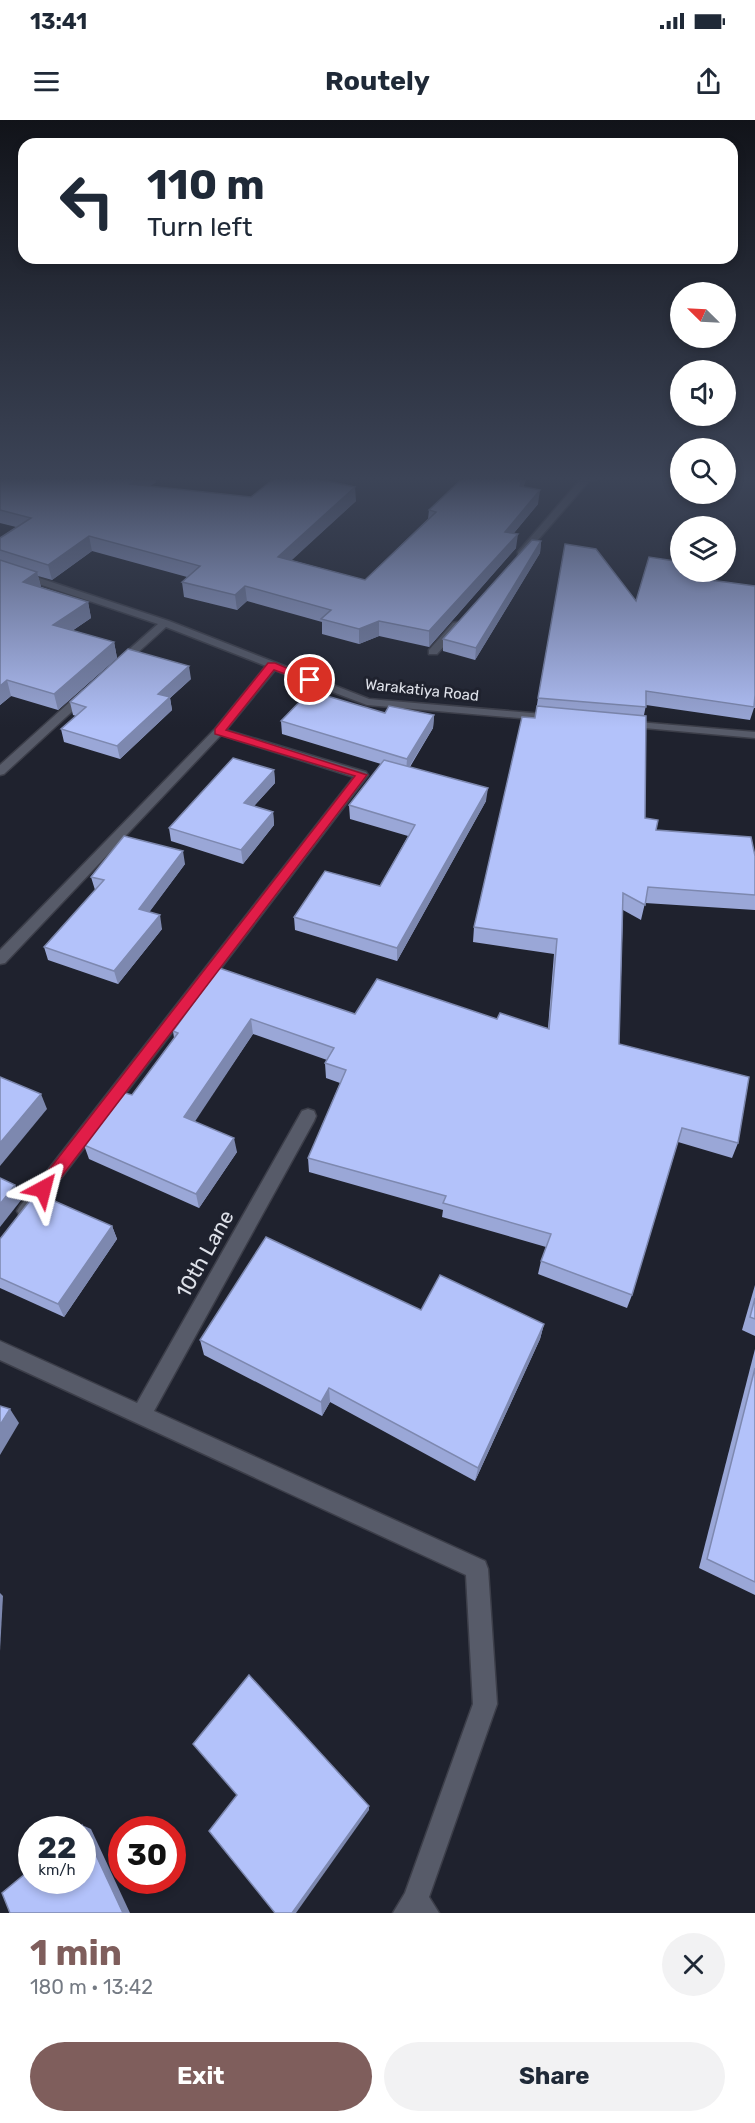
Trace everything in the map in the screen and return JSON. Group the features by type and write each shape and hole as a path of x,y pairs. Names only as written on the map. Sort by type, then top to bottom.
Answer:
{"street":[{"path":"513,564 516,561"},
{"name":"Warakatiya Road","path":"0,568 165,623 367,702 567,719"},
{"path":"433,652 465,616"},
{"path":"112,669 165,623"},
{"path":"0,959 219,731 272,666"},
{"path":"0,771 95,685"},
{"path":"614,723 755,735"},
{"path":"14,1226 362,775 219,731"},
{"name":"10th Lane","path":"141,1415 308,1116"},
{"path":"0,1350 477,1569 485,1704 416,1909"}],"building":[{"path":"0,561 2,561 37,572 23,582 88,602 53,625 114,642 54,694 7,680 0,686"},
{"path":"34,561 54,561 48,565"},
{"path":"180,561 292,561 365,580 385,561 494,561 429,631 379,621 359,629 321,619 331,610 245,586 235,595 182,582 200,566"},
{"path":"513,561 529,561 476,648 443,639"},
{"path":"562,561 605,561 636,601 648,561 670,561 670,582 725,582 755,586 754,707 646,691 646,707 538,698"},
{"path":"128,649 189,666 158,694 170,697 117,746 61,729 86,707 70,702"},
{"path":"310,691 385,713 389,706 434,715 407,759 281,721"},
{"path":"537,706 646,716 645,818 658,820 656,830 751,837 755,856 755,895 648,887 645,905 623,893 619,1044 749,1077 738,1143 682,1128 632,1295 541,1261 551,1234 443,1203 446,1196 308,1158 346,1070 325,1063 334,1048 251,1019 184,1117 234,1138 196,1194 84,1145 125,1093 132,1095 178,1033 173,1031 219,968 355,1014 377,979 497,1019 500,1013 549,1029 557,939 474,927 522,717 535,718"},
{"path":"233,758 274,770 244,803 273,812 241,850 169,828"},
{"path":"384,760 488,788 397,948 294,917 325,871 380,886 415,825 349,805"},
{"path":"124,836 183,851 139,909 160,915 114,971 44,947 104,880 91,877"},
{"path":"0,1077 41,1094 0,1143"},
{"path":"0,1178 15,1185 0,1204"},
{"path":"36,1193 112,1226 58,1304 0,1278 0,1239"},
{"path":"266,1237 421,1310 440,1275 544,1324 478,1468 329,1388 321,1402 200,1340"},
{"path":"755,1298 755,1319 750,1317"},
{"path":"755,1368 755,1582 707,1559"},
{"path":"0,1406 10,1409 0,1425"},
{"path":"249,1675 369,1806 292,1913 275,1913 209,1831 237,1795 193,1744"},
{"path":"96,1855 108,1881 108,1894 114,1894 123,1913 10,1913 2,1893 18,1880 18,1894 96,1894"}],"route":[{"path":"43,1189 362,775 219,731 272,666 310,680"}]}
